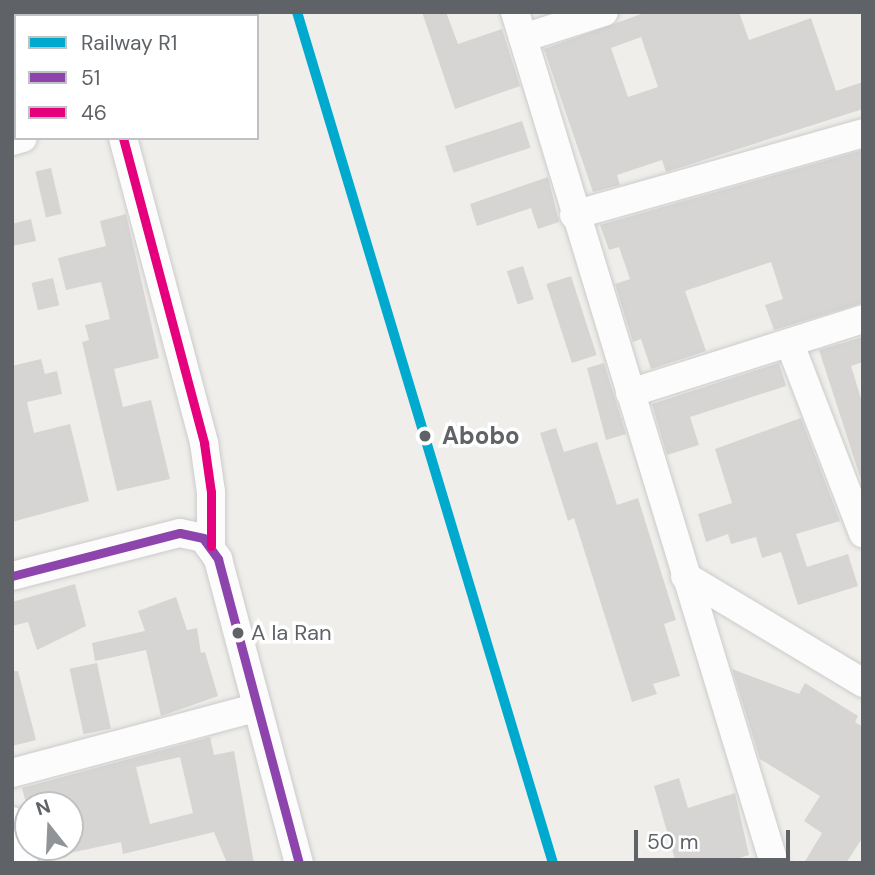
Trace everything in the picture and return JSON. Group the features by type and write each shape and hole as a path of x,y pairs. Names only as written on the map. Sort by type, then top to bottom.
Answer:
{"street":[{"path":"604,12 519,25 574,215 774,863"},
{"path":"574,215 863,133"},
{"path":"124,140 204,443 211,492 211,546 225,581 255,708 299,863"},
{"path":"630,393 863,319"},
{"path":"790,344 863,533"},
{"path":"12,576 180,533 203,538 211,546"},
{"path":"685,576 863,683"},
{"path":"12,774 255,708"},
{"path":"12,821 24,863"}],"shaded area":[{"path":"12,12 77,12 14,14 12,89"},
{"path":"134,12 205,12 205,14"}],"building":[{"path":"422,12 446,12 458,44 502,29 520,86 455,109"},
{"path":"647,12 739,12 749,40 811,18 836,91 863,82 863,109 666,172 662,160 617,175 620,185 593,192 544,49","holes":["641,37 658,87 628,97 611,48"]},
{"path":"522,121 531,148 454,173 445,146"},
{"path":"863,150 863,303 774,330 765,305 783,299 771,262 685,291 706,351 651,369 641,339 633,342 615,284 630,279 619,247 609,250 600,225"},
{"path":"51,168 62,214 46,217 35,172"},
{"path":"548,177 559,222 538,229 531,208 477,226 470,204"},
{"path":"126,214 159,358 114,369 123,407 151,400 170,479 117,491 82,342 89,340 85,325 110,319 101,282 66,290 58,258 106,246 100,221"},
{"path":"31,219 36,241 12,246 12,224"},
{"path":"523,266 534,299 518,305 507,271"},
{"path":"571,276 597,355 572,363 546,284"},
{"path":"53,278 59,305 38,310 32,283"},
{"path":"863,337 863,362 851,366 863,405 863,486 819,350"},
{"path":"41,359 45,374 57,371 62,394 27,402 34,433 70,424 89,501 12,522 12,366"},
{"path":"604,363 626,434 606,440 587,368"},
{"path":"779,363 786,386 690,417 699,445 667,455 652,404"},
{"path":"801,418 840,521 796,534 807,567 848,554 858,586 798,605 781,552 762,558 756,537 731,544 728,534 706,542 698,514 732,503 715,449"},
{"path":"556,428 564,452 597,442 617,505 638,498 676,620 664,624 680,676 653,684 657,694 632,702 574,518 568,521 540,433"},
{"path":"75,584 86,626 37,650 28,622 12,626 12,602"},
{"path":"176,597 187,630 197,628 201,653 205,652 218,696 161,716 146,650 95,661 92,643 145,631 138,611"},
{"path":"97,663 111,729 84,734 70,669"},
{"path":"732,669 799,694 805,683 858,716 855,722 863,727 863,837 846,863 804,863 822,833 804,821 820,796 760,759"},
{"path":"12,671 18,671 36,740 12,746"},
{"path":"210,737 214,755 234,751 254,863 227,863 214,832 123,854 121,842 84,850 84,791 23,791 22,788","holes":["180,757 193,813 150,824 136,767"]},
{"path":"679,778 688,808 735,793 749,855 724,863 676,863 654,786"}],"railway":[{"path":"297,12 553,863"}],"rail line":[{"name":"R1","path":"297,12 553,863"}],"transit line":[{"name":"46","path":"124,140 204,443 211,492 211,546"},
{"name":"51","path":"12,576 180,533 203,538 218,559 299,863"}],"place":[{"name":"Abobo","path":"425,436"},
{"name":"A la Ran","path":"238,633"}]}
